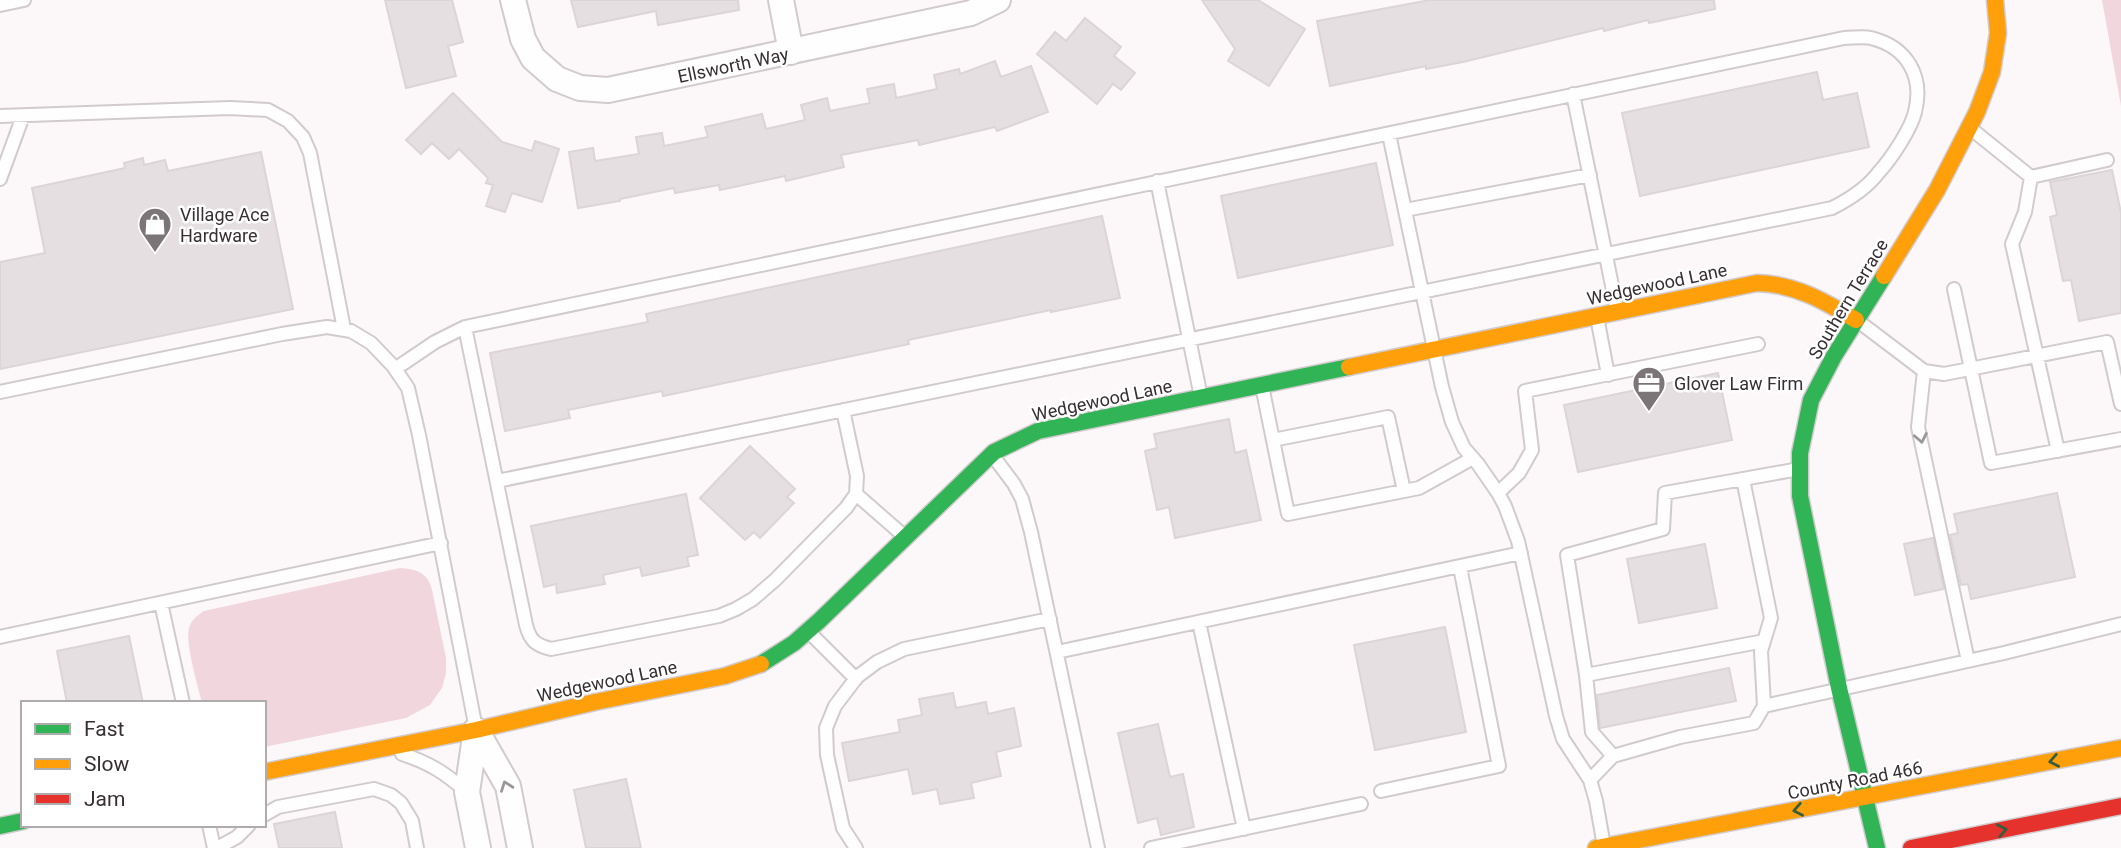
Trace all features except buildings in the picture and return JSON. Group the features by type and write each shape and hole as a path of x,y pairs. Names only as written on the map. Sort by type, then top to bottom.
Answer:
{"street":[{"name":"Ellsworth Way","path":"513,0 523,39 533,58 556,79 580,88 608,90 971,13 998,0"},
{"path":"781,0 791,52"},
{"name":"Southern Terrace","path":"1877,848 1839,688 1800,496 1800,453 1811,400 1834,356 1937,190 1969,128 1992,72 1998,33 1995,0"},
{"name":"Wedgewood Lane","path":"266,772 725,676 763,663 808,631 992,454 1038,431 1757,283 1773,282 1810,293 1856,320"},
{"path":"476,730 467,792 478,848"},
{"path":"476,730 508,786 520,848"},
{"name":"County Road 466","path":"1600,847 2121,748"},
{"path":"1911,848 2121,806"},
{"path":"0,826 21,821"}],"lane":[{"path":"5,3 24,0"},
{"path":"395,369 435,342 466,327 1844,38 1868,37 1888,44 1905,57 1918,87 1915,114 1879,173 1853,197 1832,208 497,481"},
{"path":"1573,94 1618,311"},
{"path":"0,117 230,108 268,110 288,121 303,137 310,153 345,329"},
{"path":"0,179 23,116"},
{"path":"1969,128 2031,177"},
{"path":"1389,134 1452,422 1464,448 1505,506 1521,553 1556,716 1563,738 1590,780 1596,800 1600,847"},
{"path":"2031,177 2107,160"},
{"path":"1405,211 1590,175"},
{"path":"2031,177 2025,212 2012,244 2058,451"},
{"path":"1157,181 1201,399"},
{"path":"1954,289 1991,463 2121,439"},
{"path":"1597,316 1608,375"},
{"path":"1856,320 1924,370 1944,374 2106,342 2121,404"},
{"path":"0,392 327,327 351,331 371,343 408,388 476,730"},
{"path":"466,327 530,639 538,646 551,649 719,616 752,599 775,580 846,508 856,494 857,476 843,410"},
{"path":"1498,493 1519,473 1532,450 1525,391 1758,344"},
{"path":"1924,370 1918,428 1968,661"},
{"path":"1262,386 1288,514 1419,488 1473,458"},
{"path":"1273,440 1388,417 1404,491"},
{"path":"992,454 1022,499 1031,531 1098,848"},
{"path":"1613,756 1592,732 1586,674 1567,555 1663,529 1664,493 1800,469"},
{"path":"1590,780 1613,756 1680,737 1754,723 1764,706 1761,651 1771,618 1742,479"},
{"path":"856,494 904,536"},
{"path":"0,637 440,543"},
{"path":"1057,652 1521,553"},
{"path":"1381,791 1499,766 1460,567"},
{"path":"161,603 183,701"},
{"path":"856,848 843,828 827,755 826,728 835,706 856,679 877,662 904,649 1050,619"},
{"path":"1199,622 1244,829"},
{"path":"1764,706 2121,624"},
{"path":"808,631 856,679"},
{"path":"1586,674 1764,641"},
{"path":"353,754 402,754 446,773 467,792"},
{"path":"266,814 278,807 374,789 391,795 401,803 412,821 418,848"},
{"path":"1151,848 1361,804"},
{"path":"210,827 216,848 238,843 248,827"}],"shaded area":[{"path":"2102,0 2121,0 2121,106"},
{"path":"400,568 412,569 425,576 432,590 446,658 442,688 430,705 406,718 266,747 266,701 202,701 188,635 191,623 204,611"}],"traffic: fast":[{"path":"1877,848 1839,688 1800,496 1800,453 1811,400 1834,356 1884,276"},
{"path":"761,664 794,643 819,621 994,452 1038,431 1349,367"},
{"path":"0,826 21,821"}],"traffic: slow":[{"path":"1884,276 1937,190 1977,112 1992,72 1998,33 1995,0"},
{"path":"1349,367 1757,283 1797,290 1856,320"},
{"path":"266,772 725,676 761,664"},
{"path":"1596,848 2121,748"}],"traffic: jam":[{"path":"1911,848 2121,806"}],"place":[{"name":"Village Ace Hardware","path":"155,254"},
{"name":"Glover Law Firm","path":"1649,413"}]}
